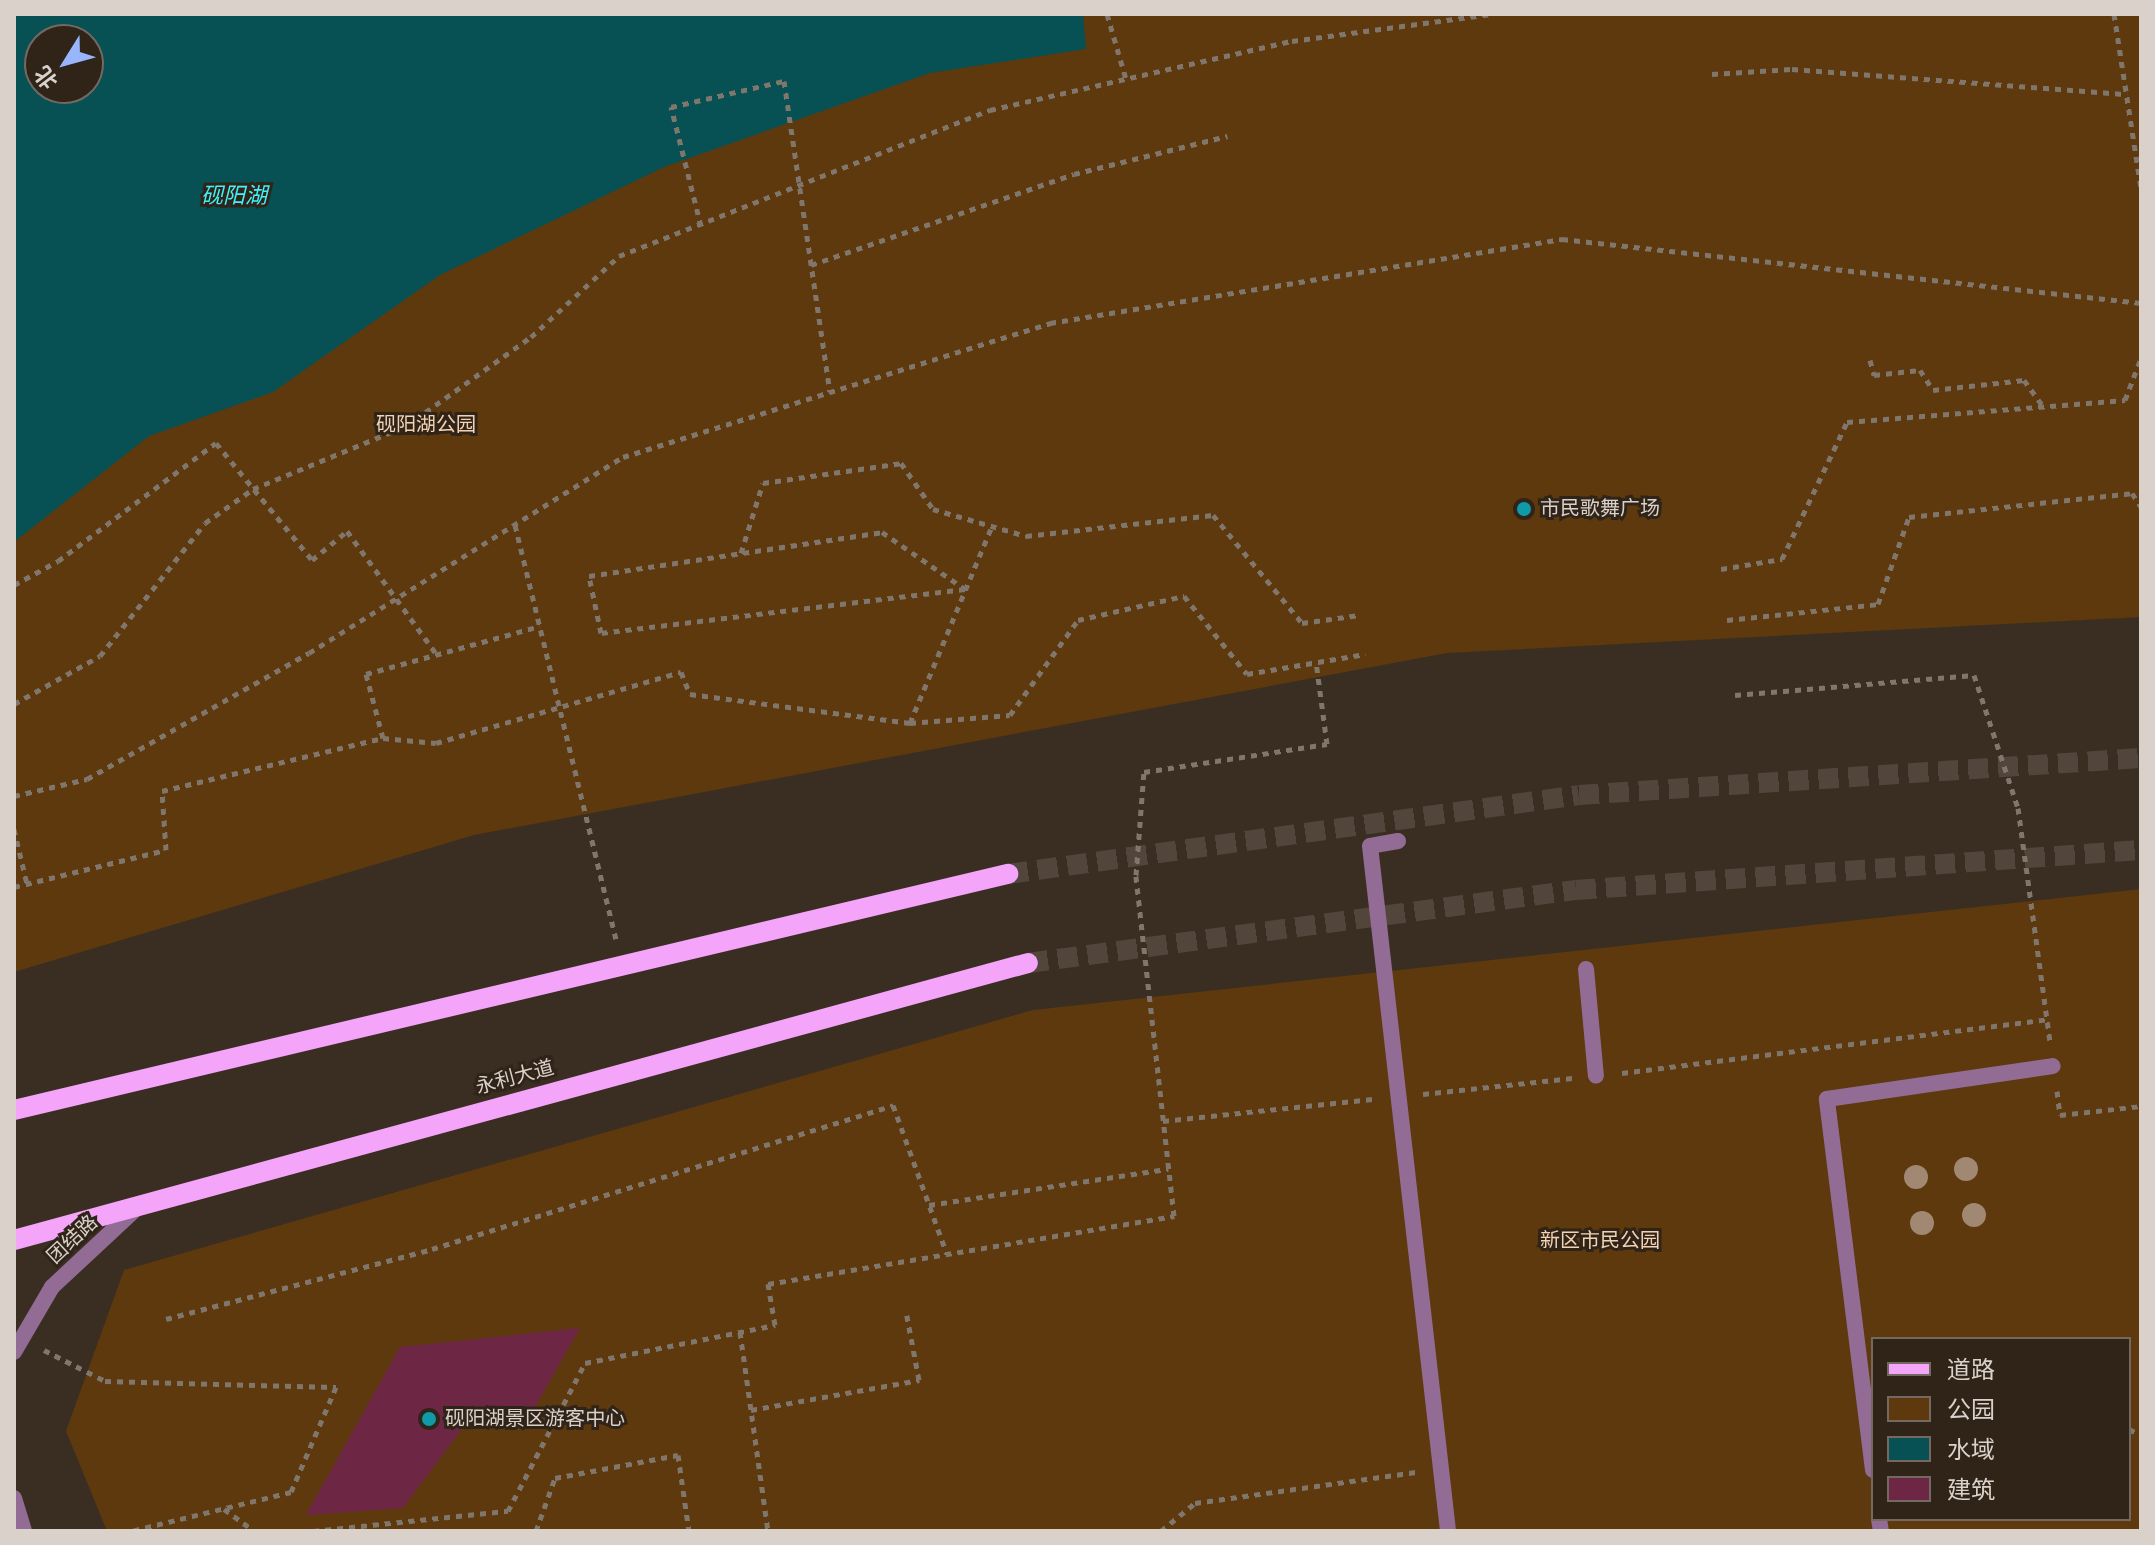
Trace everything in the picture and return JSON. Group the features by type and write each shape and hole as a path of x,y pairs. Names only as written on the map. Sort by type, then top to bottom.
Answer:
{"main road":[{"path":"14,1110 1008,874"},
{"name":"永利大道","path":"14,1240 1028,963"}],"street":[{"path":"1398,841 1370,846 1448,1531"},
{"path":"1586,969 1596,1076"},
{"path":"1871,1454 1827,1099 2053,1066"},
{"name":"团结路","path":"16,1345 52,1287 141,1205"},
{"path":"14,1498 19,1525"}],"path":[{"path":"1107,14 1126,79"},
{"path":"14,704 100,656 205,523 253,489 406,426 531,337 619,256 800,188 990,110 1292,41 1491,14"},
{"path":"2114,14 2141,188"},
{"path":"1712,74 1792,69 2127,94"},
{"path":"701,226 671,107 784,81 830,392"},
{"path":"2132,128 2141,128"},
{"path":"811,265 1074,174 1227,136"},
{"path":"14,796 87,779 397,599 623,457 1050,323 1562,239 2141,303"},
{"path":"1721,569 1782,559 1847,422 2125,400 2141,358"},
{"path":"1870,360 1874,375 1920,370 1933,390 2024,380 2044,407"},
{"path":"14,585 58,561 216,443 312,560 347,531 437,655"},
{"path":"741,553 763,483 901,463 933,509 1026,536 1213,515 1302,623 1359,615"},
{"path":"1727,620 1878,604 1909,517 2132,493 2141,507"},
{"path":"515,525 622,964"},
{"path":"910,723 992,526"},
{"path":"882,532 965,589 601,633 589,576 882,532"},
{"path":"14,887 166,850 162,791 383,738 436,743 681,672 690,694 910,723 1010,715 1078,620 1184,596 1247,674 1365,654"},
{"path":"383,738 366,674 540,626"},
{"path":"313,1531 508,1511 585,1363 775,1325 768,1284 1174,1216 1136,875 1144,772 1327,744 1316,662"},
{"path":"1735,695 1974,675 2018,808 2060,1115 2141,1106"},
{"path":"14,829 27,884"},
{"path":"166,1319 432,1249 893,1105 947,1254"},
{"path":"929,1205 1168,1169"},
{"path":"751,1410 919,1380 906,1311"},
{"path":"740,1332 768,1531"},
{"path":"16,1345 105,1381 336,1387 291,1492 131,1531"},
{"path":"536,1531 555,1478 678,1455 689,1531"},
{"path":"1161,1531 1195,1503 1441,1469"},
{"path":"224,1509 254,1531"}],"green space":[{"name":"砚阳湖公园","path":"14,14 2141,14 2141,617 1447,653 474,835 14,972"},
{"name":"新区市民公园","path":"2141,889 2141,1531 107,1531 66,1431 124,1270 1033,1010"}],"water":[{"name":"砚阳湖","path":"14,14 1083,14 1086,49 930,73 664,167 440,275 273,392 149,436 14,542"}],"building":[{"name":"砚阳湖景区游客中心","path":"580,1328 530,1416 467,1422 403,1508 306,1515 400,1347"}],"tunnel":[{"path":"1008,874 1579,795 2141,758"},
{"path":"1028,963 1576,890 2141,850"}],"place":[{"name":"市民歌舞广场","path":"1524,509"},
{"name":"砚阳湖景区游客中心","path":"429,1419"}]}
